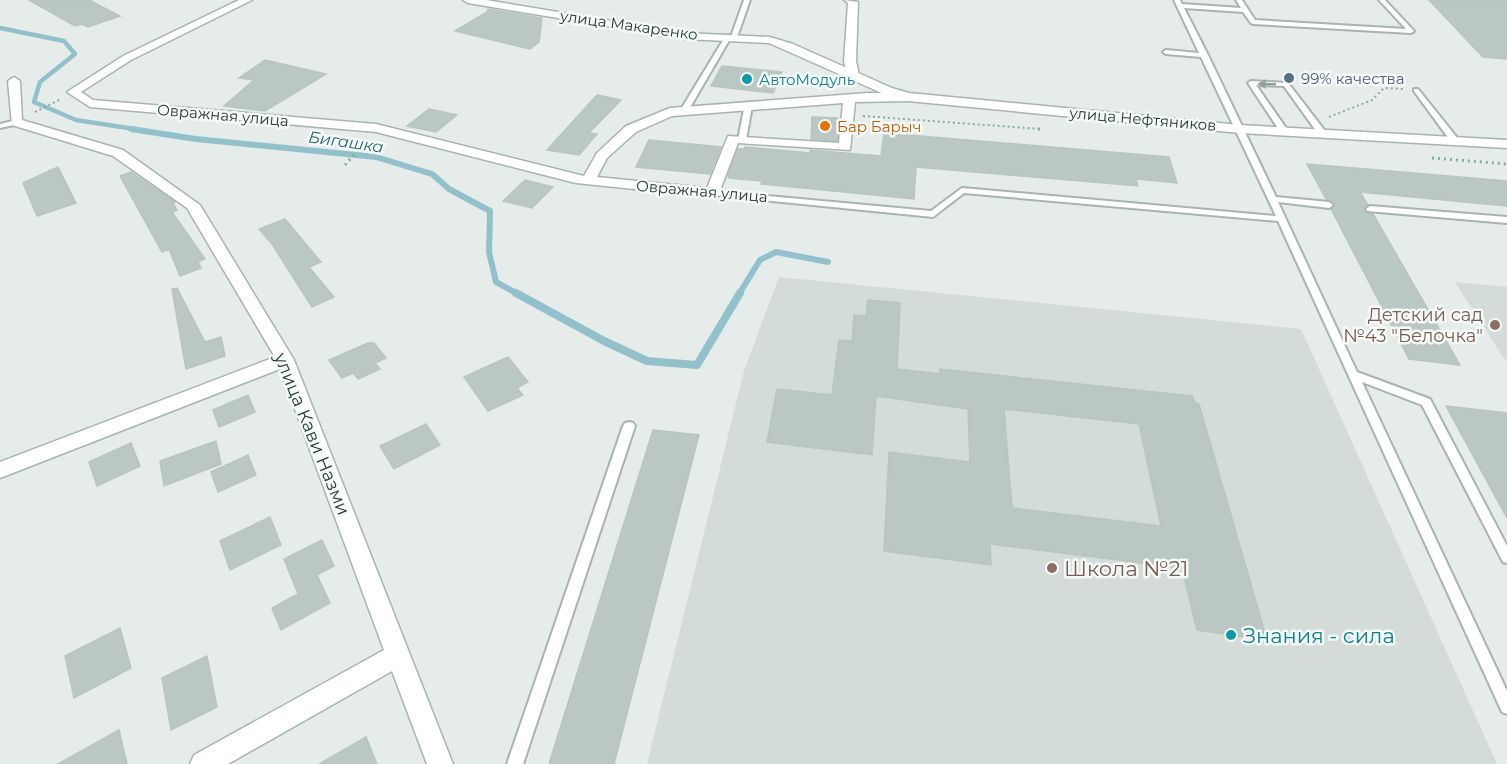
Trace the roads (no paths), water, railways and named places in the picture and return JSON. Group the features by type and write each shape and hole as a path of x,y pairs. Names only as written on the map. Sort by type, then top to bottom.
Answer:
{"street":[{"name":"Овражная улица","path":"247,0 127,58 73,93 90,103 376,128 588,180 712,193"},
{"name":"улица Макаренко","path":"468,0 685,36 770,40 789,46"},
{"path":"849,0 854,2 850,61 853,75"},
{"name":"улица Нефтяников","path":"789,46 888,91 908,97 1240,129 1507,144"},
{"path":"14,81 16,122"},
{"path":"588,180 602,156 631,129 670,112 908,97"},
{"path":"712,193 733,139 845,147 849,99"},
{"name":"улица Кави Назми","path":"16,122 118,153 193,205 285,360 440,764"},
{"path":"0,470 285,360"},
{"path":"203,764 398,656"}],"lane":[{"path":"684,111 731,37 747,0"},
{"path":"1239,0 1253,22 1411,31 1382,0"},
{"path":"1179,3 1245,10"},
{"path":"1179,3 1502,685 1507,707"},
{"path":"1166,52 1205,56"},
{"path":"1284,131 1251,83 1286,84 1322,133"},
{"path":"1416,90 1455,141"},
{"path":"742,140 748,106"},
{"path":"0,126 16,122"},
{"name":"Овражная улица","path":"712,193 933,214 962,190 1281,219"},
{"path":"1272,199 1329,205"},
{"path":"1370,209 1507,220"},
{"path":"1353,374 1426,402 1507,558"},
{"path":"515,764 629,426"}],"waterway":[{"name":"Бигашка","path":"0,28 64,41 75,54 40,82 34,102 76,120 141,130"},
{"name":"Бигашка","path":"131,129 196,139 376,157 432,174 449,189 490,211 489,252 496,282 518,294"},
{"name":"Бигашка","path":"739,294 760,260 776,252 828,262"},
{"name":"Бигашка","path":"516,293 604,341 647,361 697,365 740,293"}],"place":[{"name":"99% качества","path":"1289,78"},
{"name":"АвтоМодуль","path":"747,79"},
{"name":"Бар Барыч","path":"825,126"},
{"name":"Детский сад №43 \"Белочка\"","path":"1495,325"},
{"name":"Школа №21","path":"1052,568"},
{"name":"Знания - сила","path":"1231,635"}]}
